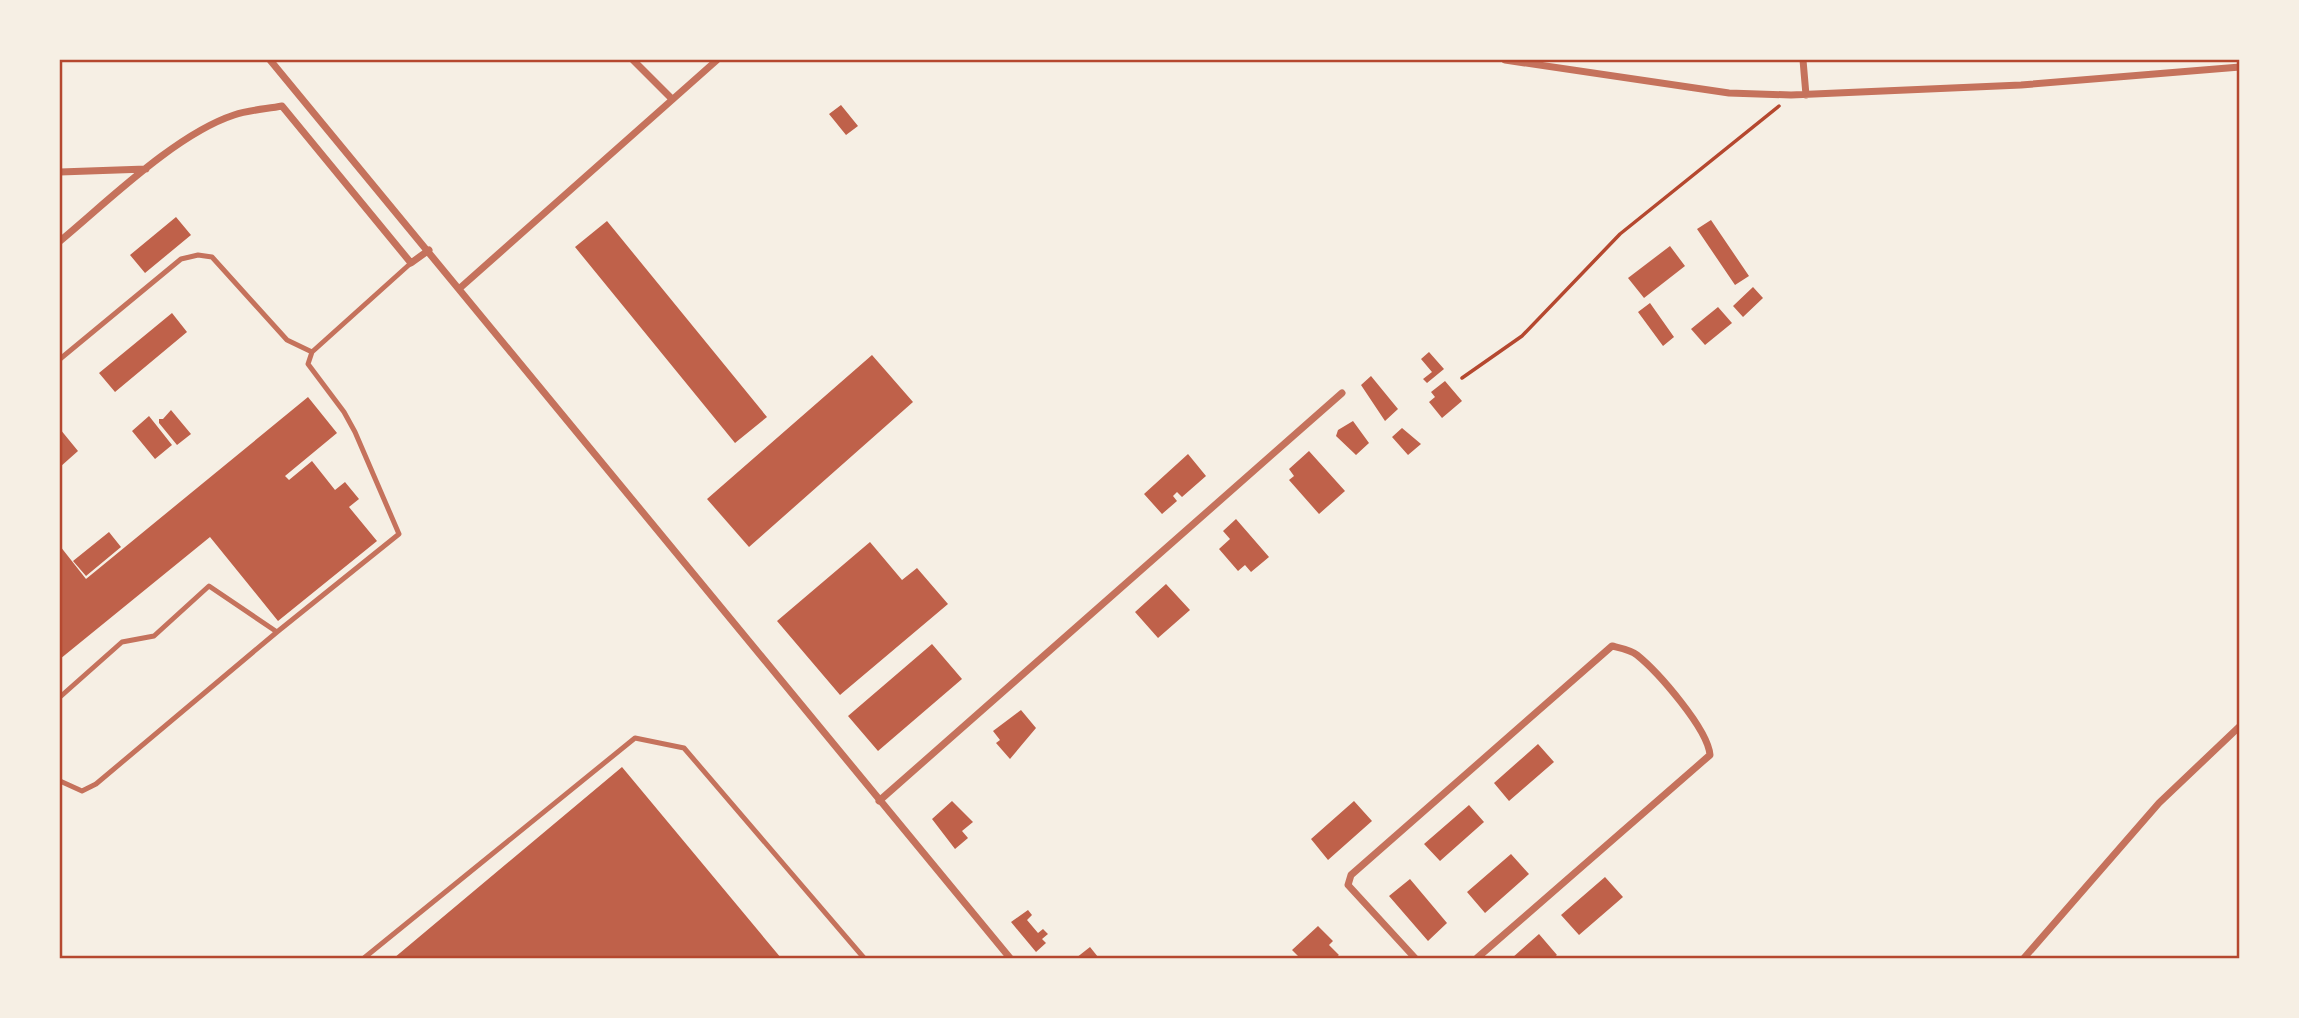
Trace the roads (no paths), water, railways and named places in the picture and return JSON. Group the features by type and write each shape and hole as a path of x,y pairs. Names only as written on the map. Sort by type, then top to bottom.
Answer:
{"street":[{"path":"270,60 1010,958"},
{"path":"634,60 672,99"},
{"path":"460,288 717,60"},
{"path":"1505,60 1729,93 1791,96 2021,86 2239,67"},
{"path":"1803,60 1806,95"},
{"path":"60,241 146,169 195,135 233,115 282,106 411,263 429,250"},
{"path":"60,172 146,169"},
{"path":"879,802 1342,393"},
{"path":"1415,958 1348,885 1351,875 1612,646 1636,654 1691,715 1709,741 1710,755 1477,958"},
{"path":"2024,958 2159,803 2239,726"}],"lane":[{"path":"60,359 181,259 198,255 212,257 287,340 312,352"},
{"path":"60,781 82,791 96,784 276,632 399,534 355,432 344,412 307,364 312,352 411,263"},
{"path":"60,696 122,642 154,636 209,586 276,632"},
{"path":"364,958 635,738 684,748 864,958"}]}
